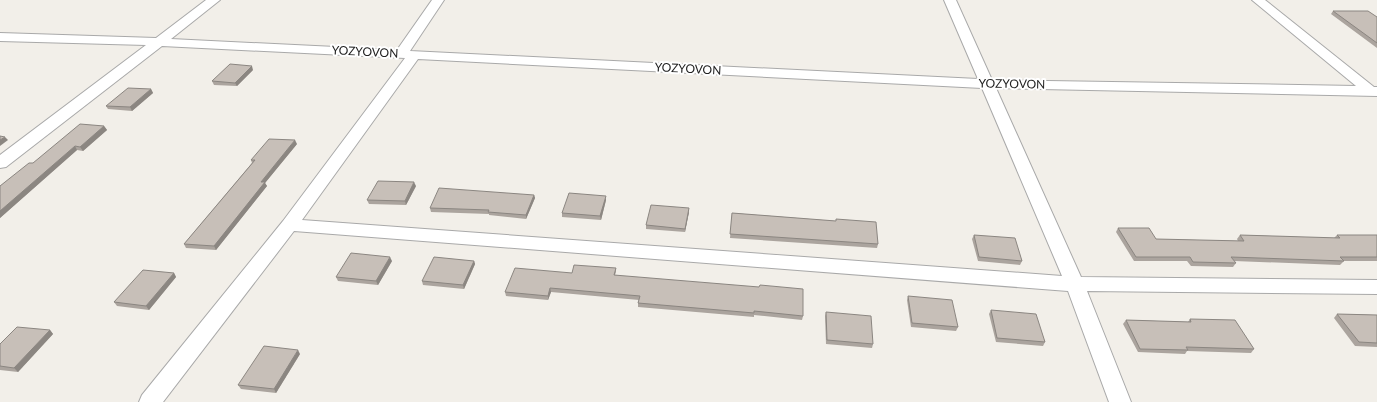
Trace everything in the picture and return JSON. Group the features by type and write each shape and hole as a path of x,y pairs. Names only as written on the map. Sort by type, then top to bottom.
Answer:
{"street":[{"path":"0,163 214,0"},
{"path":"150,402 289,225 407,55 438,0"},
{"path":"950,0 1075,284 1120,402"},
{"path":"1258,0 1375,93"},
{"name":"YOZYOVON","path":"0,38 159,42 988,84 1375,93"},
{"path":"289,225 1075,284 1377,287"}],"building":[{"path":"1333,11 1368,11 1377,17 1377,43"},
{"path":"230,64 252,66 235,83 212,81"},
{"path":"128,88 151,89 130,107 106,106"},
{"path":"80,124 104,126 80,147 75,146 0,211 0,186 29,163 33,163"},
{"path":"269,139 295,140 261,182 265,182 214,246 184,244 255,160 251,160"},
{"path":"378,181 414,182 405,201 367,200"},
{"path":"439,188 534,195 526,215 488,212 489,210 430,208"},
{"path":"569,193 606,196 600,216 562,213"},
{"path":"651,205 689,208 685,229 646,225"},
{"path":"732,213 836,221 836,219 876,222 878,244 730,234"},
{"path":"1118,228 1149,228 1156,239 1244,241 1240,235 1340,238 1337,235 1377,235 1377,257 1340,257 1344,261 1231,257 1236,263 1193,262 1190,257 1136,257"},
{"path":"974,235 1015,238 1022,261 979,257"},
{"path":"351,253 390,257 376,281 336,277"},
{"path":"434,257 474,261 463,285 422,281"},
{"path":"574,265 616,268 614,275 759,287 760,285 803,289 803,316 638,303 640,296 550,288 548,296 505,292 515,268 572,273"},
{"path":"143,270 174,273 146,306 114,302"},
{"path":"908,296 952,300 958,327 912,323"},
{"path":"991,310 1036,314 1045,342 997,338"},
{"path":"826,312 871,316 873,344 827,340"},
{"path":"1337,314 1377,315 1377,343 1359,342"},
{"path":"1190,319 1235,320 1254,349 1186,347 1188,350 1140,349 1126,320 1191,322"},
{"path":"17,327 50,330 14,368 0,366 0,344"},
{"path":"264,346 298,350 274,389 238,385"}]}
